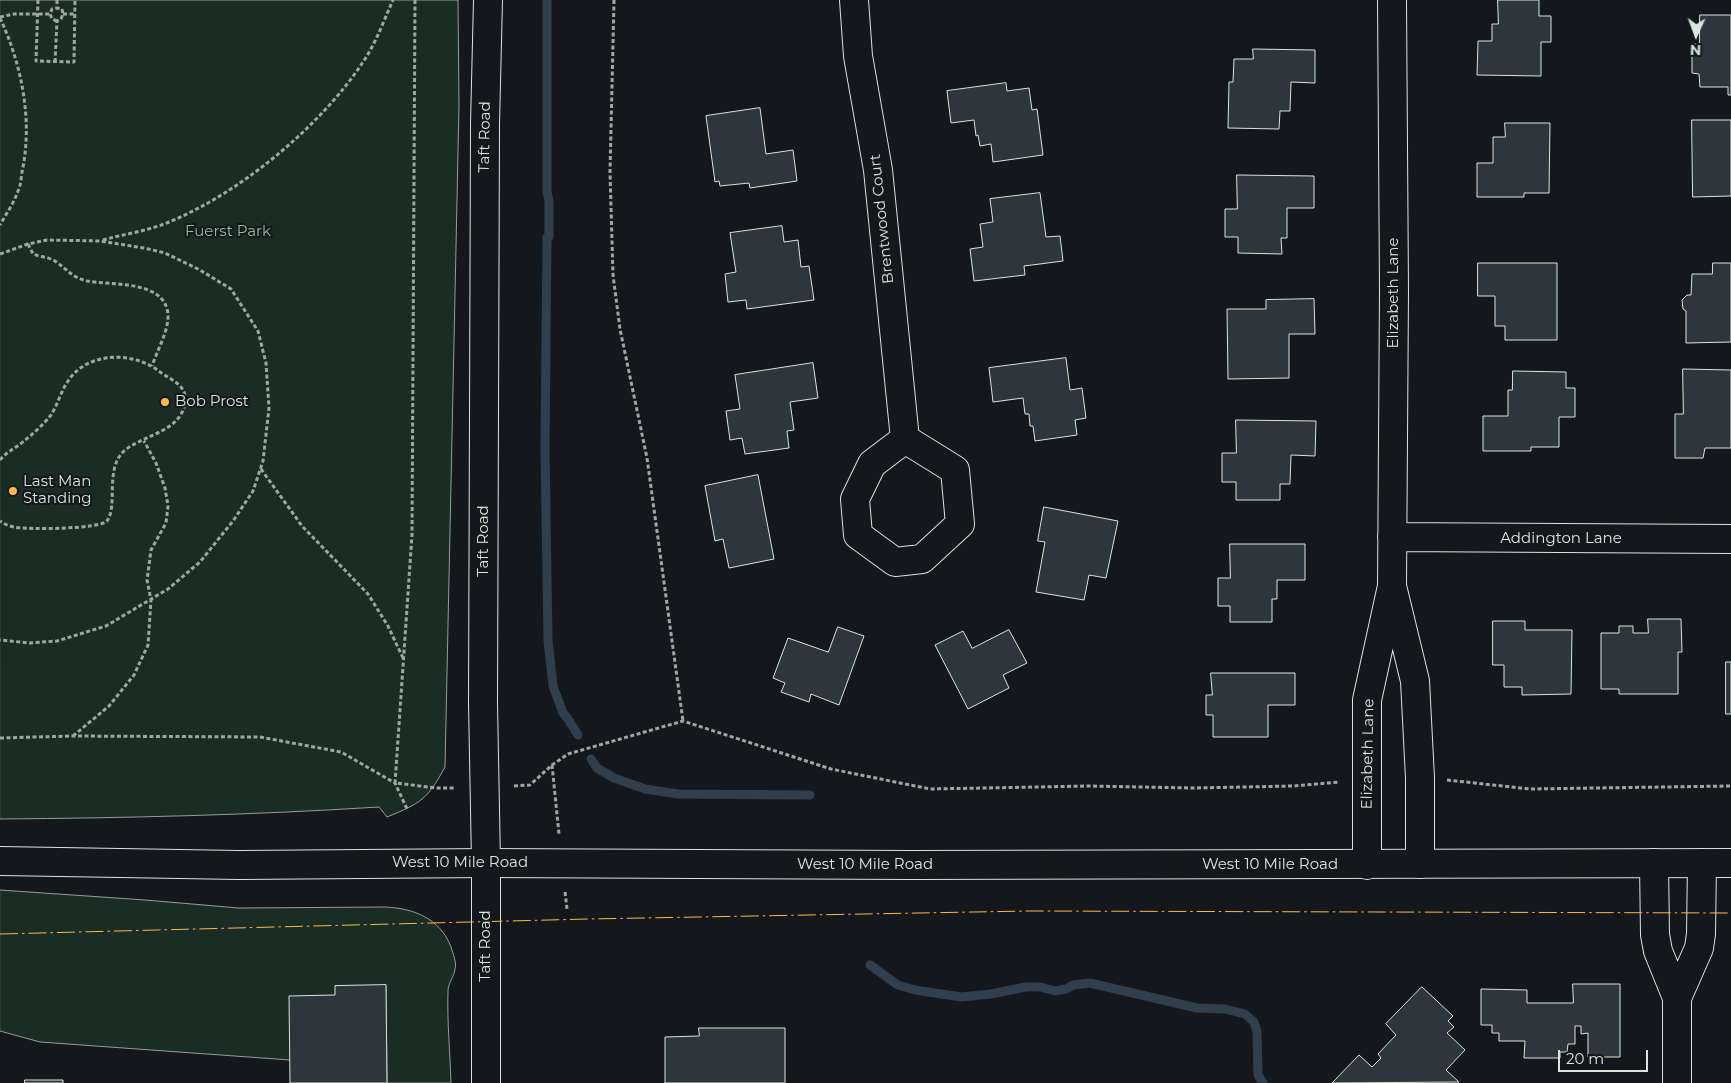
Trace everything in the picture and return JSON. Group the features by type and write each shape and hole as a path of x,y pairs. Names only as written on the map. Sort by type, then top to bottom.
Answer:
{"street":[{"name":"Taft Road","path":"486,1083 486,863 483,703 485,124 488,0"},
{"name":"Brentwood Court","path":"854,0 858,56 878,170 905,439"},
{"name":"Elizabeth Lane","path":"1366,865 1367,700 1392,586 1394,290 1392,0"},
{"path":"905,439 955,470 960,524 922,560 895,562 858,535 855,499 872,464 905,439"},
{"name":"Addington Lane","path":"1392,538 1731,539"},
{"name":"Elizabeth Lane","path":"1392,586 1415,681 1420,778 1420,864"},
{"name":"West 10 Mile Road","path":"0,861 239,865 486,863 901,865 1731,863"},
{"path":"1654,863 1655,934 1658,950 1678,998"},
{"path":"1677,1083 1678,998 1699,948 1701,934 1702,863"}],"path":[{"path":"38,0 36,61 55,62 74,62 76,0"},
{"path":"57,8 58,0"},
{"path":"100,241 168,222 222,194 294,141 333,100 364,61 393,0"},
{"path":"408,811 395,783 412,535 415,0"},
{"path":"614,0 610,172 613,276 620,329 647,458 683,721"},
{"path":"50,14 52,9 57,8 62,10 63,14"},
{"path":"0,225 18,191 26,156 26,110 18,66 0,17 14,14 50,14"},
{"path":"50,14 52,19 57,21"},
{"path":"63,14 75,14"},
{"path":"57,21 61,19 63,14"},
{"path":"55,62 57,21"},
{"path":"0,254 28,244 47,240 100,241 165,253 200,270 231,289 258,331 266,363 268,408 263,461 253,491 233,521 200,562 152,600 106,626 57,641 30,644 0,640"},
{"path":"28,244 33,254 51,259 65,271 85,280 135,286 152,291 160,296 168,318 152,366"},
{"path":"0,460 24,441 51,414 68,381 85,366 100,359 134,359 152,366 182,386 185,402 181,413 170,425 130,446 117,462 111,491 111,511 108,520 104,523 84,527 24,529 1,523"},
{"path":"72,736 109,706 134,674 148,645 152,600 147,580 151,550 166,522 168,506 165,488 156,463 144,440"},
{"path":"260,468 302,526 368,594 388,626 403,659"},
{"path":"530,785 552,765 568,754 683,721 831,769 930,789 1089,786 1266,787 1333,784 1346,781"},
{"path":"0,738 72,736 260,737 341,752 395,783 437,788"},
{"path":"552,765 557,812"},
{"path":"1444,780 1530,789 1731,786"}],"green space":[{"name":"Fuerst Park","path":"0,0 458,0 459,105 445,767 428,794 416,804 387,817 379,807 190,816 0,819"},
{"path":"0,890 239,908 384,907 415,912 433,922 440,929 451,947 455,961 454,972 448,991 451,1083 387,1083 386,986 335,995 290,1060 40,1042 0,1031"}],"building":[{"path":"1498,0 1539,0 1539,16 1551,16 1551,42 1541,42 1541,76 1477,75 1478,41 1492,41 1492,24 1498,24"},
{"path":"1700,15 1731,15 1731,95 1728,95 1728,87 1700,87 1699,74 1692,73 1692,44 1699,44"},
{"path":"1253,49 1315,50 1315,83 1291,82 1290,111 1280,111 1279,129 1228,128 1229,82 1233,82 1234,59 1253,59"},
{"path":"1006,83 1007,91 1029,88 1032,110 1037,109 1043,155 993,162 991,144 980,146 978,135 976,136 974,120 951,123 947,91"},
{"path":"760,108 766,154 793,150 797,181 750,188 749,183 720,186 719,181 715,182 706,116"},
{"path":"1692,120 1731,120 1731,196 1693,197"},
{"path":"1505,123 1550,123 1549,193 1524,193 1524,197 1477,197 1477,163 1493,163 1493,137 1505,137"},
{"path":"1237,175 1314,176 1314,208 1287,208 1287,238 1281,238 1282,254 1238,253 1238,237 1225,237 1225,209 1237,209"},
{"path":"1040,193 1046,237 1060,236 1063,261 1024,266 1025,275 974,281 970,249 983,247 980,224 993,222 990,199"},
{"path":"782,226 784,242 798,240 801,267 809,266 814,300 747,309 746,300 728,302 725,274 736,272 730,233"},
{"path":"1478,263 1557,263 1557,340 1505,340 1505,326 1495,326 1495,296 1478,296"},
{"path":"1713,263 1731,263 1731,342 1686,343 1686,311 1683,309 1682,300 1687,295 1691,295 1692,274 1712,274"},
{"path":"1314,299 1315,334 1289,334 1289,378 1228,379 1227,309 1266,309 1266,300"},
{"path":"1066,358 1070,390 1082,388 1086,418 1075,420 1077,435 1035,441 1033,426 1030,426 1029,414 1025,414 1023,398 993,402 989,368"},
{"path":"813,363 818,398 790,402 794,430 787,431 789,448 745,454 742,438 730,440 726,411 740,409 735,375"},
{"path":"1683,369 1731,370 1731,448 1705,448 1703,458 1675,458 1675,414 1683,414"},
{"path":"1513,371 1566,372 1566,388 1575,388 1575,417 1559,417 1559,447 1531,447 1531,451 1483,451 1483,416 1508,416 1508,390 1512,390"},
{"path":"1236,420 1316,421 1315,456 1291,455 1290,484 1280,484 1280,500 1236,500 1236,482 1222,482 1222,453 1236,453"},
{"path":"758,475 774,559 729,568 723,539 715,541 705,486"},
{"path":"1044,507 1118,521 1106,578 1089,575 1084,600 1036,592 1045,542 1038,541"},
{"path":"1230,544 1305,544 1305,580 1277,580 1277,599 1272,599 1272,622 1230,622 1230,606 1218,606 1218,578 1230,578"},
{"path":"1648,619 1681,619 1682,652 1678,652 1678,694 1619,694 1619,689 1601,689 1601,633 1619,633 1619,626 1633,626 1633,633 1648,633"},
{"path":"1493,621 1525,621 1525,630 1572,630 1571,694 1522,695 1522,687 1504,687 1504,665 1493,665"},
{"path":"838,627 864,636 839,705 811,694 809,702 781,692 785,683 773,678 788,638 828,652"},
{"path":"1009,630 1027,663 1003,675 1009,688 968,709 935,645 963,631 972,648"},
{"path":"1726,662 1731,662 1731,714 1726,714"},
{"path":"1211,673 1295,673 1295,705 1268,705 1268,737 1213,737 1213,715 1206,715 1206,695 1212,695"},
{"path":"1573,984 1620,984 1620,1057 1588,1057 1588,1033 1581,1034 1581,1026 1575,1026 1575,1044 1568,1044 1567,1052 1560,1052 1560,1058 1524,1058 1525,1041 1499,1041 1499,1033 1492,1033 1492,1025 1481,1025 1481,989 1527,990 1527,1003 1573,1003"},
{"path":"386,985 387,1083 290,1083 289,996 335,995 335,986"},
{"path":"1422,987 1453,1016 1448,1021 1454,1027 1447,1033 1465,1050 1446,1070 1459,1082 1332,1083 1359,1055 1372,1067 1381,1058 1378,1054 1396,1035 1386,1024"},
{"path":"699,1028 785,1028 785,1083 665,1083 665,1037 699,1036"},
{"path":"25,1080 63,1080 63,1083 25,1083"}],"waterway":[{"path":"547,0 547,192 549,201 549,237 547,237 545,449 548,640 553,686 563,713 578,735"},
{"path":"591,759 597,768 614,778 645,789 678,794 810,795"},
{"path":"870,965 898,985 915,990 961,997 991,994 1026,987 1040,987 1055,991 1066,989 1073,985 1090,983 1197,1008 1225,1009 1245,1014 1254,1022 1257,1031 1258,1075 1263,1083"}],"power":[{"path":"0,934 588,919 1029,911 1731,913"}],"place":[{"name":"Bob Prost","path":"165,402"},
{"name":"Last Man Standing","path":"13,491"}]}
